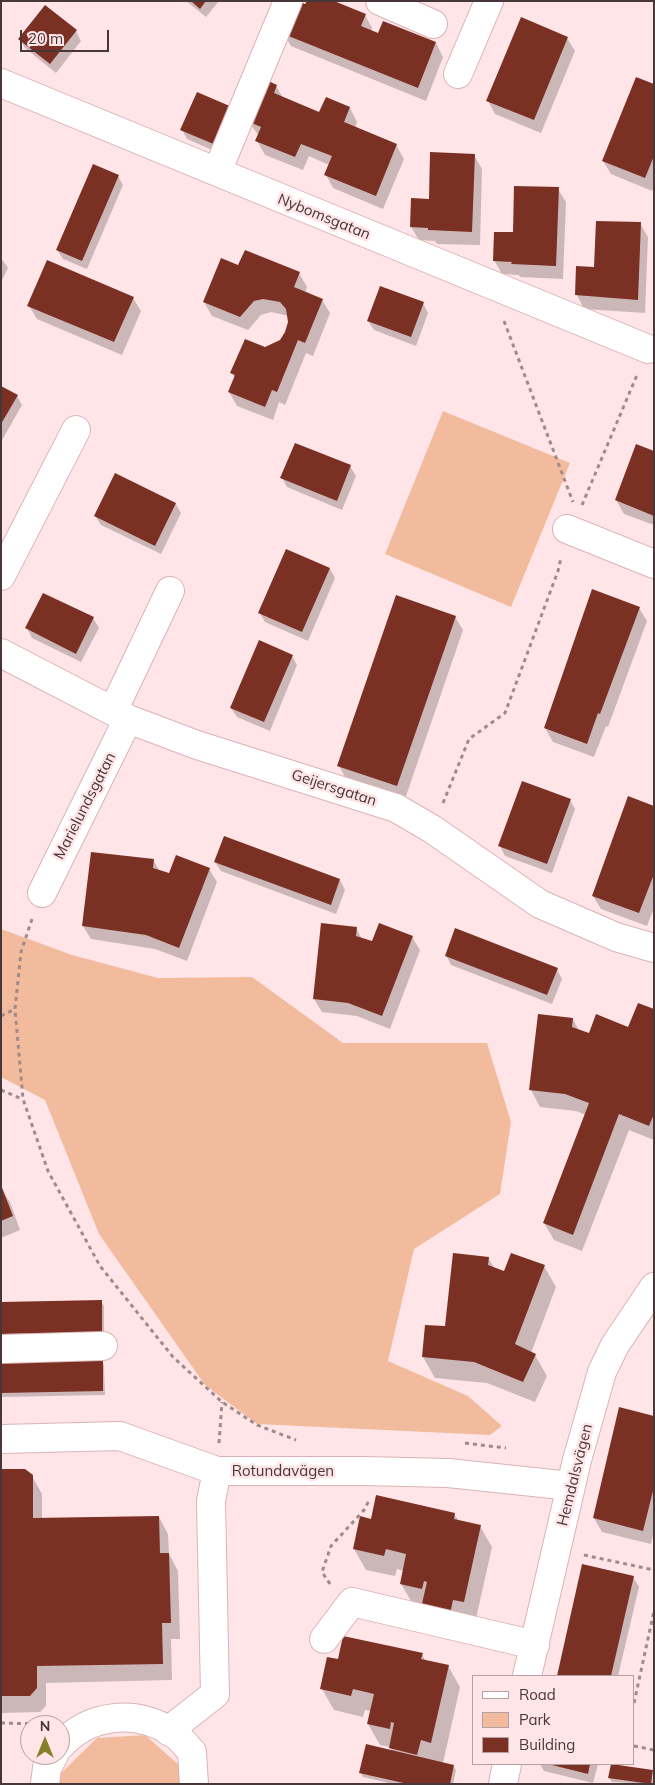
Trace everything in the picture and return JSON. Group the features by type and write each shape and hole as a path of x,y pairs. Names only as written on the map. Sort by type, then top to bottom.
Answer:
{"street":[{"path":"217,172 288,1"},
{"path":"380,1 433,24"},
{"path":"458,74 489,1"},
{"name":"Nybomsgatan","path":"1,83 648,349"},
{"path":"1,576 76,430"},
{"path":"573,522 654,564"},
{"name":"Marielundsgatan","path":"42,893 121,715 170,591"},
{"name":"Geijersgatan","path":"1,653 121,715 197,744 396,808 432,829 540,904 616,937 654,948"},
{"name":"Hemdalsvägen","path":"528,1675 571,1486 602,1372 615,1344 654,1287"},
{"path":"1,1349 103,1346"},
{"path":"1,1439 120,1436 217,1470"},
{"name":"Rotundavägen","path":"168,1730 215,1694 211,1501 217,1470 384,1471 448,1474 571,1486"},
{"path":"324,1639 352,1602 534,1646"},
{"path":"70,1734 107,1719 127,1716 154,1722 168,1730 192,1752 194,1784"},
{"path":"46,1784 46,1768 48,1765"},
{"path":"503,1784 507,1765"}],"path":[{"path":"511,294 502,314 573,522"},
{"path":"432,829 469,739 505,713 558,571 573,522 648,349"},
{"path":"42,893 22,952 15,1009 23,1099 48,1171 100,1266 173,1357 222,1402 257,1425 294,1440 304,1440"},
{"path":"1,1016 15,1009"},
{"path":"1,1090 23,1099"},
{"path":"217,1470 222,1402"},
{"path":"464,1443 513,1449"},
{"path":"322,1572 332,1546 364,1509 384,1471"},
{"path":"557,1549 654,1570"},
{"path":"635,1698 654,1611"},
{"path":"1,1723 20,1723"},
{"path":"635,1746 654,1750"}],"green space":[{"path":"443,411 570,463 511,607 385,554"},
{"path":"1,929 72,955 158,978 252,977 343,1043 487,1043 511,1122 500,1194 414,1249 388,1361 468,1396 502,1426 490,1435 257,1424 205,1385 99,1234 45,1100 1,1077"},
{"path":"145,1735 180,1766 181,1784 58,1784 58,1776 97,1738"}],"building":[{"path":"191,1 206,1 200,9"},
{"path":"298,1 305,4 307,1 334,1 366,14 361,26 378,33 383,21 436,42 418,88 281,33"},
{"path":"45,5 77,30 50,64 18,39"},
{"path":"521,17 568,37 534,120 486,101"},
{"path":"636,77 654,84 654,156 645,178 602,161"},
{"path":"264,79 277,85 274,93 319,112 326,97 350,107 344,122 397,144 376,196 324,175 332,156 301,144 295,157 255,141 261,127 247,121"},
{"path":"197,92 232,107 216,145 180,130"},
{"path":"430,152 475,154 472,232 428,230 428,228 410,227 411,198 429,199"},
{"path":"93,164 119,175 82,261 56,250"},
{"path":"514,186 559,187 556,266 511,264 512,262 493,261 494,232 513,232"},
{"path":"596,221 641,222 638,300 575,295 576,266 594,267"},
{"path":"245,250 300,272 294,287 323,299 305,343 298,340 277,392 272,390 265,407 228,392 235,375 230,373 245,339 265,347 280,340 288,322 286,309 280,302 263,299 254,301 240,317 203,302 221,258 238,265"},
{"path":"47,260 134,297 114,342 27,306"},
{"path":"380,286 424,302 411,337 367,321"},
{"path":"1,386 18,395 1,424"},
{"path":"295,443 351,465 337,501 280,478"},
{"path":"636,444 654,451 654,516 615,500"},
{"path":"115,473 176,503 155,546 94,516"},
{"path":"286,549 330,568 302,632 258,613"},
{"path":"592,589 640,607 587,744 544,728"},
{"path":"43,593 94,617 76,654 25,628"},
{"path":"396,595 456,616 397,786 337,766"},
{"path":"259,640 293,655 264,722 230,708"},
{"path":"522,781 571,799 547,864 498,846"},
{"path":"628,796 654,806 654,874 639,913 592,896"},
{"path":"224,836 340,879 331,905 214,862"},
{"path":"91,852 154,859 153,868 169,873 176,855 210,868 179,948 146,935 82,926"},
{"path":"321,923 357,927 356,936 372,941 379,923 413,936 382,1016 348,1003 313,999"},
{"path":"455,928 558,968 547,995 445,956"},
{"path":"638,1003 654,1009 654,1114 649,1126 619,1114 573,1235 543,1223 589,1103 565,1094 529,1090 538,1014 573,1018 572,1027 589,1033 596,1014 628,1027"},
{"path":"1,1185 13,1216 1,1221"},
{"path":"453,1253 489,1257 488,1265 504,1271 511,1253 545,1265 515,1344 536,1354 523,1382 474,1362 422,1357 425,1325 445,1326"},
{"path":"102,1300 102,1332 1,1334 1,1302"},
{"path":"103,1359 103,1391 1,1393 1,1361"},
{"path":"619,1407 654,1416 654,1487 643,1531 593,1518"},
{"path":"1,1469 25,1469 33,1475 33,1518 159,1516 160,1553 169,1553 171,1623 162,1623 163,1664 37,1666 37,1688 30,1696 1,1696"},
{"path":"376,1495 455,1513 454,1519 481,1525 464,1602 453,1600 450,1614 421,1608 427,1582 424,1581 422,1589 400,1584 406,1554 386,1549 384,1556 353,1549 360,1516 371,1519"},
{"path":"582,1564 634,1576 611,1675 557,1675"},
{"path":"343,1636 423,1653 421,1659 449,1665 431,1743 421,1740 417,1755 389,1748 394,1723 391,1722 390,1729 367,1724 374,1694 353,1689 351,1696 320,1689 327,1657 338,1659"},
{"path":"366,1744 454,1765 450,1784 408,1784 359,1773"},
{"path":"552,1765 590,1765 588,1774"},
{"path":"611,1765 653,1770 651,1784 608,1778"}]}
